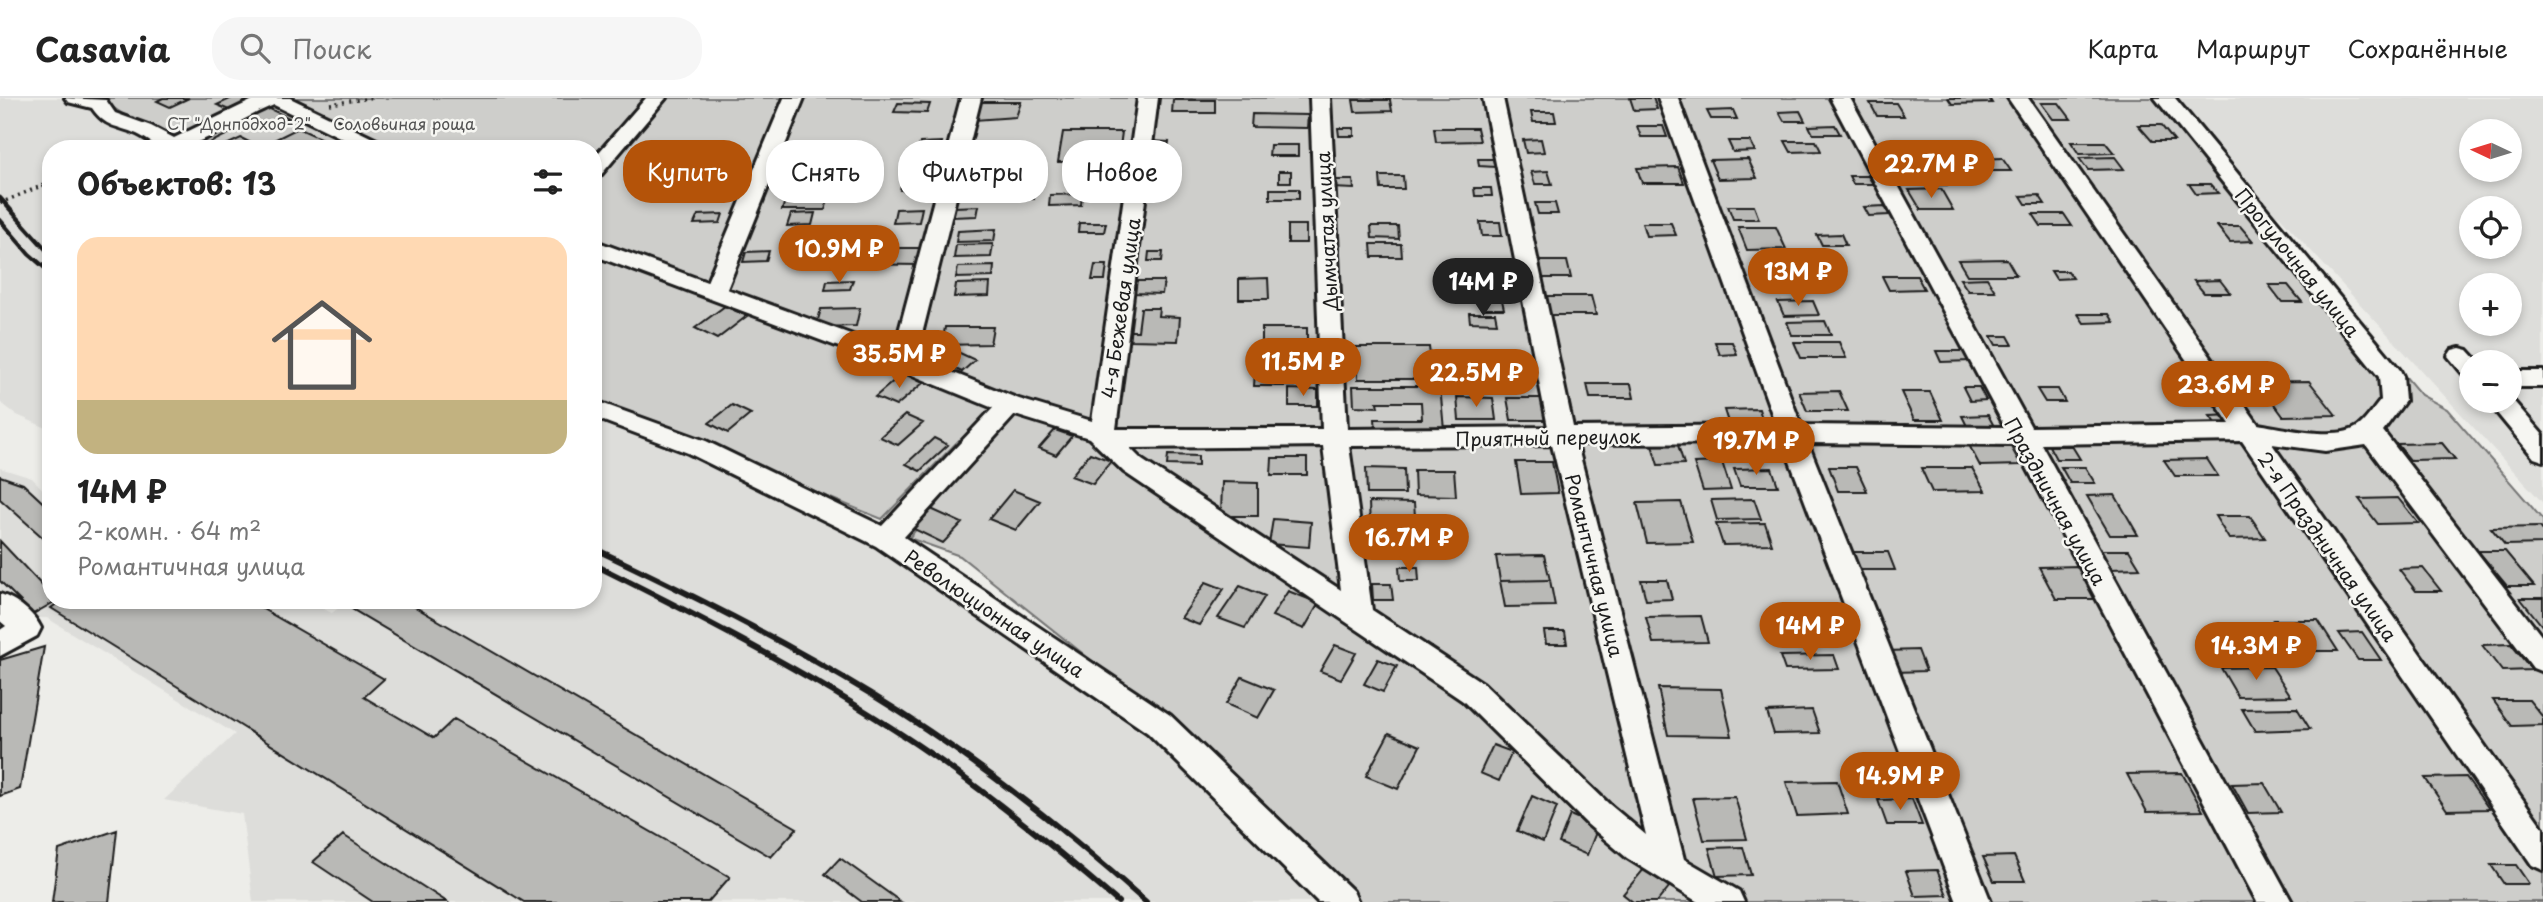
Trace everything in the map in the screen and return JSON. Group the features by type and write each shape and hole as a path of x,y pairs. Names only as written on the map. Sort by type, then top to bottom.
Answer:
{"street":[{"path":"75,98 99,104 108,117 144,130 160,140"},
{"path":"188,140 247,108 275,98 361,140"},
{"path":"602,161 656,98"},
{"path":"714,293 794,98"},
{"path":"903,362 971,98"},
{"name":"4-я Бежевая улица","path":"1103,435 1148,98"},
{"name":"Дымчатая улица","path":"1320,98 1335,439 1358,614"},
{"name":"Романтичная улица","path":"1493,98 1563,438 1670,866"},
{"path":"1668,98 1792,434 1974,902"},
{"name":"Праздничная улица","path":"1840,98 2274,902"},
{"name":"2-я Праздничная улица","path":"2018,98 2543,855"},
{"name":"Прогулочная улица","path":"2165,98 2391,376 2393,401 2369,431"},
{"name":"Приятный переулок","path":"602,250 903,362 1010,405 1103,435 1125,439 1563,438 1792,434 2021,436 2249,432 2325,442 2358,438 2369,431"},
{"path":"2522,379 2543,379"},
{"path":"886,539 1010,405"},
{"name":"Революционная улица","path":"602,411 697,447 886,539 1160,724 1341,902"},
{"path":"2509,413 2543,452"},
{"path":"2369,431 2543,660"},
{"path":"1103,435 1133,466 1473,692 1598,814 1638,848 1727,902"},
{"path":"0,605 27,628 0,644"}],"path":[{"path":"0,203 42,186"}],"shaded area":[{"path":"0,98 118,98 156,140 42,140 42,426 17,415 0,402"},
{"path":"2173,98 2543,98 2543,503 2460,413 2522,413 2522,350 2459,350 2459,412 2279,216 2272,214"},
{"path":"602,399 908,545 1400,895 1405,902 253,902 242,814 164,800 235,734 47,618 28,618 0,599 0,468 32,478 42,489 42,609 324,609 332,613 337,609 602,609"}],"green space":[{"path":"99,98 2170,98 2421,395 2447,409 2543,520 2543,902 1352,902 1228,769 960,556 909,538 984,447 959,440 882,519 602,405 602,140 162,140"}],"building":[{"path":"163,98 189,98 170,107 157,101"},
{"path":"232,98 254,98 229,110 217,105"},
{"path":"1630,98 1653,98 1657,109 1634,110"},
{"path":"1948,98 1989,98 1992,103 1952,104"},
{"path":"1173,100 1215,100 1215,113 1172,113"},
{"path":"1353,100 1390,100 1392,111 1355,112"},
{"path":"980,102 1021,102 1016,117 975,120"},
{"path":"898,103 930,104 927,113 894,112"},
{"path":"1870,103 1896,103 1904,116 1877,116"},
{"path":"2041,103 2059,103 2071,119 2053,119"},
{"path":"268,108 289,118 268,128 248,118"},
{"path":"1733,110 1737,119 1711,119 1707,111"},
{"path":"1800,111 1805,121 1784,121 1779,112"},
{"path":"1531,112 1554,112 1556,122 1533,122"},
{"path":"1252,114 1308,115 1307,128 1251,127"},
{"path":"1835,125 1840,134 1813,134 1809,126"},
{"path":"2138,125 2161,125 2174,141 2152,141"},
{"path":"1637,126 1663,126 1667,137 1641,137"},
{"path":"298,128 320,138 316,140 276,139"},
{"path":"1338,128 1354,128 1354,136 1339,136"},
{"path":"1434,128 1477,128 1480,141 1436,142"},
{"path":"220,130 228,134 216,140 200,140"},
{"path":"1063,132 1122,132 1121,140 1062,140 1062,162 1058,162"},
{"path":"1541,139 1544,152 1526,153 1523,140"},
{"path":"1728,141 1750,141 1755,151 1733,152"},
{"path":"1785,141 1816,141 1821,151 1791,152"},
{"path":"2071,142 2105,142 2114,153 2079,154"},
{"path":"1270,145 1298,145 1298,156 1269,156"},
{"path":"2115,157 2124,169 2088,170 2079,158"},
{"path":"2002,158 2011,171 1989,171 1981,159"},
{"path":"1478,159 1493,159 1495,167 1479,166"},
{"path":"1748,159 1757,178 1718,179 1710,160"},
{"path":"1678,167 1684,183 1642,183 1637,168"},
{"path":"1965,168 1976,185 1925,185 1915,169"},
{"path":"1279,171 1291,171 1291,182 1279,182"},
{"path":"1548,171 1552,184 1535,184 1531,172"},
{"path":"1380,176 1403,176 1404,189 1381,189"},
{"path":"1849,176 1868,176 1873,184 1853,184"},
{"path":"1332,180 1353,180 1354,189 1332,188"},
{"path":"2189,184 2210,184 2218,193 2196,194"},
{"path":"1474,188 1491,188 1492,196 1475,196"},
{"path":"1270,189 1299,189 1299,199 1270,199"},
{"path":"1941,189 1953,210 1921,210 1909,190"},
{"path":"1050,195 1062,195 1062,203 1081,205 1049,206"},
{"path":"2039,195 2045,204 2026,204 2021,196"},
{"path":"784,203 827,203 825,210 782,210"},
{"path":"1535,203 1555,203 1558,214 1538,214"},
{"path":"979,206 977,216 952,217 954,207"},
{"path":"1728,206 1754,206 1759,219 1733,219"},
{"path":"1885,206 1889,215 1869,216 1864,207"},
{"path":"922,208 919,222 893,223 896,209"},
{"path":"815,213 812,225 787,226 791,214"},
{"path":"723,214 720,223 694,224 698,215"},
{"path":"2033,214 2064,214 2072,226 2041,226"},
{"path":"1480,222 1500,222 1502,236 1482,236"},
{"path":"1079,223 1106,223 1104,232 1078,232"},
{"path":"1642,223 1671,223 1676,235 1646,236"},
{"path":"1288,225 1306,225 1306,243 1288,243"},
{"path":"1371,226 1398,226 1399,239 1372,238"},
{"path":"2217,226 2240,226 2253,241 2230,242"},
{"path":"1738,227 1776,227 1786,249 1747,250"},
{"path":"996,229 994,241 956,242 958,231"},
{"path":"1841,234 1846,245 1822,245 1817,235"},
{"path":"993,244 991,257 954,258 956,245"},
{"path":"1371,244 1401,244 1402,257 1372,257"},
{"path":"856,248 924,248 919,265 850,264"},
{"path":"769,251 766,261 743,262 746,252"},
{"path":"1149,252 1163,252 1162,261 1148,261"},
{"path":"1794,258 1799,268 1775,268 1771,259"},
{"path":"2007,259 2016,275 1967,275 1958,260"},
{"path":"1539,261 1567,261 1571,278 1542,278"},
{"path":"1095,265 1107,265 1105,280 1092,280"},
{"path":"994,266 993,277 956,278 958,267"},
{"path":"2051,271 2068,271 2073,278 2056,279"},
{"path":"1882,276 1917,276 1924,289 1889,290"},
{"path":"1268,278 1269,299 1239,299 1239,279"},
{"path":"1987,278 1995,291 1968,291 1960,279"},
{"path":"853,280 850,289 825,290 827,281"},
{"path":"2220,280 2230,293 2204,293 2194,281"},
{"path":"1134,281 1164,281 1162,294 1133,293"},
{"path":"990,283 989,296 954,297 956,284"},
{"path":"2269,285 2288,285 2302,302 2282,302"},
{"path":"1541,296 1591,296 1596,315 1545,315"},
{"path":"1480,300 1502,300 1504,309 1482,309"},
{"path":"1813,301 1819,315 1784,316 1778,302"},
{"path":"725,306 747,316 717,339 695,328"},
{"path":"860,308 856,326 816,327 821,309"},
{"path":"1141,308 1159,308 1158,316 1180,317 1178,341 1129,340 1130,331 1138,331"},
{"path":"1469,313 1495,313 1497,323 1470,322"},
{"path":"2078,314 2109,314 2114,322 2084,323"},
{"path":"1825,321 1831,335 1792,335 1787,322"},
{"path":"945,327 993,327 990,344 942,345"},
{"path":"1262,328 1307,328 1307,345 1262,345"},
{"path":"1991,336 2008,336 2013,345 1996,345"},
{"path":"1715,342 1732,342 1737,354 1720,355"},
{"path":"1794,342 1839,342 1846,358 1801,358"},
{"path":"947,347 975,360 962,372 934,359"},
{"path":"1356,347 1429,347 1433,379 1358,379"},
{"path":"1936,351 1964,351 1970,361 1941,362"},
{"path":"1489,370 1523,370 1525,381 1490,381"},
{"path":"1255,372 1294,372 1294,386 1254,386"},
{"path":"903,373 923,383 896,406 875,397"},
{"path":"2309,381 2336,415 2283,416 2258,382"},
{"path":"1587,384 1631,384 1634,398 1590,398"},
{"path":"1353,386 1440,386 1444,430 1376,430 1375,419 1422,419 1421,402 1377,402 1378,407 1354,406"},
{"path":"1963,387 1979,387 1986,400 1970,401"},
{"path":"1289,389 1318,390 1318,406 1289,406"},
{"path":"2037,389 2058,389 2065,402 2045,402"},
{"path":"1839,391 1848,411 1807,411 1799,392"},
{"path":"1901,392 1930,392 1943,420 1914,420"},
{"path":"1457,397 1493,398 1496,420 1459,420"},
{"path":"1507,398 1541,398 1545,420 1511,420"},
{"path":"732,405 751,414 728,433 709,423"},
{"path":"1759,409 1763,422 1728,422 1724,410"},
{"path":"905,415 923,423 898,445 880,437"},
{"path":"1988,415 1995,428 1968,428 1962,416"},
{"path":"2233,415 2242,427 2218,427 2210,416"},
{"path":"1055,430 1072,436 1056,455 1039,448"},
{"path":"934,438 948,445 920,471 906,464"},
{"path":"1651,442 1677,442 1684,464 1658,465"},
{"path":"2442,443 2455,459 2410,460 2397,444"},
{"path":"1969,445 2010,445 2021,465 1980,466"},
{"path":"2049,446 2072,446 2080,459 2056,459"},
{"path":"1090,453 1111,461 1093,484 1071,476"},
{"path":"1168,455 1198,456 1198,466 1167,465"},
{"path":"1272,458 1307,458 1307,475 1271,475"},
{"path":"2207,459 2218,476 2175,476 2164,460"},
{"path":"1516,462 1552,462 1558,493 1521,494"},
{"path":"1722,462 1731,490 1703,491 1694,463"},
{"path":"1829,467 1856,467 1867,491 1838,491"},
{"path":"2061,467 2085,467 2095,483 2070,483"},
{"path":"1366,468 1404,469 1405,494 1367,494"},
{"path":"1772,468 1778,486 1740,486 1734,469"},
{"path":"1921,468 1972,468 1985,491 1932,492"},
{"path":"1414,470 1454,470 1456,496 1415,495"},
{"path":"0,476 23,484 42,502 42,537 0,499"},
{"path":"1222,482 1258,483 1258,516 1221,516"},
{"path":"1013,490 1040,501 1016,530 989,519"},
{"path":"2115,495 2138,535 2110,535 2087,496"},
{"path":"2398,498 2418,523 2378,524 2359,499"},
{"path":"1754,499 1761,519 1717,520 1711,500"},
{"path":"1369,502 1414,503 1416,529 1370,528"},
{"path":"1681,502 1693,542 1647,543 1637,503"},
{"path":"931,509 962,523 943,543 912,528"},
{"path":"2215,516 2250,516 2265,538 2229,539"},
{"path":"1273,519 1311,522 1309,547 1269,544"},
{"path":"1765,523 1772,544 1723,545 1716,524"},
{"path":"2540,527 2543,531 2543,544 2505,545 2491,528"},
{"path":"0,541 42,585 42,609 33,614 0,581"},
{"path":"2100,550 2129,550 2140,568 2110,569"},
{"path":"2478,551 2505,551 2534,586 2507,586"},
{"path":"1851,552 1888,552 1895,570 1858,570"},
{"path":"1544,555 1550,580 1500,581 1496,556"},
{"path":"2080,566 2098,599 2056,599 2039,567"},
{"path":"1399,567 1418,567 1419,581 1400,581"},
{"path":"2423,568 2441,591 2416,591 2399,569"},
{"path":"1550,580 1555,606 1505,607 1500,581"},
{"path":"1641,580 1667,580 1672,599 1646,600"},
{"path":"1206,582 1224,589 1199,625 1181,618"},
{"path":"1372,584 1391,584 1393,600 1373,600"},
{"path":"1240,586 1265,596 1245,628 1218,618"},
{"path":"1288,591 1319,603 1304,629 1272,616"},
{"path":"2520,598 2543,598 2543,627"},
{"path":"53,609 263,609 384,679 364,697 434,738 454,719 730,877 708,902 524,902"},
{"path":"352,609 419,609 797,828 771,857"},
{"path":"1701,616 1708,642 1653,643 1646,617"},
{"path":"2273,620 2318,620 2338,651 2292,651"},
{"path":"1544,631 1565,631 1567,644 1546,644"},
{"path":"2362,632 2381,660 2358,660 2339,633"},
{"path":"2511,644 2532,670 2502,671 2482,645"},
{"path":"1335,645 1356,653 1341,679 1320,671"},
{"path":"44,647 20,789 0,796 0,660"},
{"path":"1918,650 1926,671 1895,672 1887,651"},
{"path":"1834,655 1839,669 1785,670 1780,656"},
{"path":"1378,659 1397,666 1383,692 1364,684"},
{"path":"2272,667 2291,696 2238,697 2221,668"},
{"path":"1242,677 1274,690 1258,718 1226,704"},
{"path":"1658,688 1721,689 1732,736 1668,735"},
{"path":"2493,700 2529,700 2543,717 2543,725 2512,726"},
{"path":"2297,708 2310,729 2255,731 2242,709"},
{"path":"1812,710 1820,733 1774,734 1767,712"},
{"path":"1389,733 1420,746 1398,789 1366,776"},
{"path":"1493,745 1512,752 1499,781 1480,773"},
{"path":"2182,773 2203,811 2147,812 2127,774"},
{"path":"2466,777 2489,809 2447,810 2425,778"},
{"path":"1837,781 1848,814 1797,816 1786,782"},
{"path":"2264,783 2281,812 2248,813 2232,784"},
{"path":"1532,796 1557,807 1543,842 1517,831"},
{"path":"1735,797 1747,839 1704,840 1693,798"},
{"path":"1912,799 1922,825 1887,825 1878,800"},
{"path":"1570,815 1598,827 1587,855 1559,843"},
{"path":"117,830 109,902 52,902 59,850"},
{"path":"343,835 447,902 373,902 313,862"},
{"path":"1743,847 1751,875 1717,876 1709,848"},
{"path":"2014,856 2025,881 1994,881 1983,857"},
{"path":"840,858 901,902 862,902 825,874"},
{"path":"2491,865 2516,865 2529,884 2504,884"},
{"path":"1644,869 1669,887 1657,902 1633,902 1623,894"},
{"path":"1937,870 1947,895 1915,896 1906,871"}],"railway":[{"path":"0,198 42,245"},
{"path":"0,220 42,265"},
{"path":"602,552 769,636 908,717 1013,792 1081,845 1146,902"},
{"path":"602,568 767,654 894,730 1005,809 1118,902"}],"park label":[{"name":"СТ \"Донподход-2\"","path":"239,123"},
{"name":"Соловьиная роща","path":"404,123"}]}
